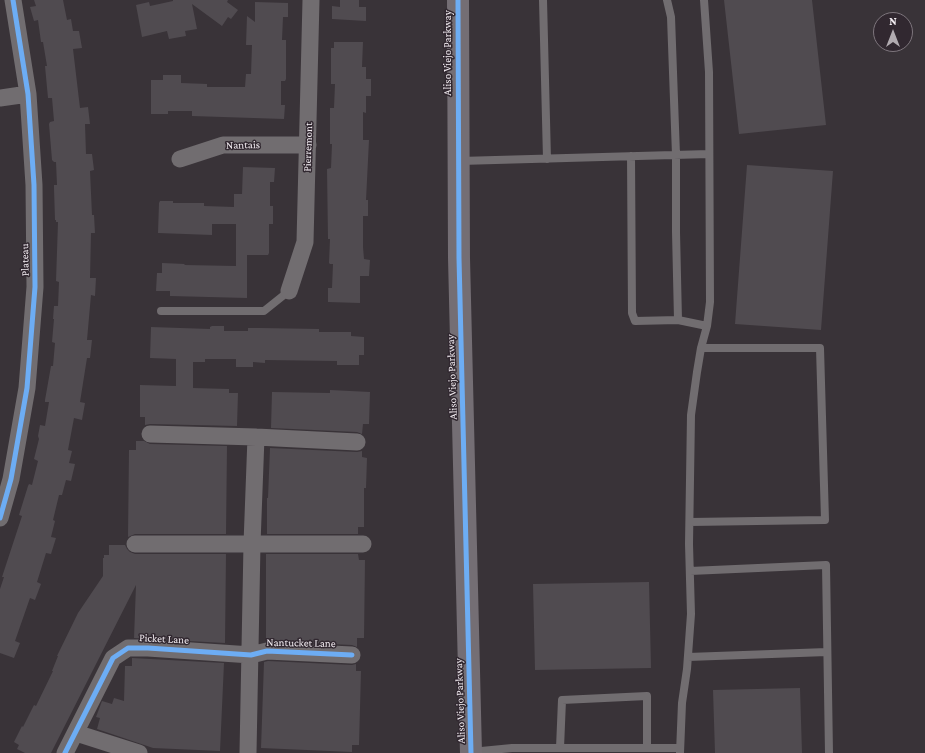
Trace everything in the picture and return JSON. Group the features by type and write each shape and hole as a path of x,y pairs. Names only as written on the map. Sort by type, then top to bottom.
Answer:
{"main road":[{"name":"Aliso Viejo Parkway","path":"458,0 459,258 471,752"}],"street":[{"name":"Plateau","path":"0,518 11,479 27,388 36,287 34,185 28,94 13,0"},
{"name":"Pierremont","path":"289,291 305,242 311,0"},
{"path":"0,98 28,94"},
{"name":"Nantais","path":"180,159 223,145 308,144"},
{"path":"150,434 357,442"},
{"name":"Nantucket Lane","path":"248,753 252,544 256,437"},
{"path":"135,544 363,544"},
{"name":"Picket Lane","path":"65,753 113,658 128,648 251,655"},
{"name":"Nantucket Lane","path":"251,655 267,651 352,654"},
{"path":"76,733 139,753"}],"lane":[{"path":"543,0 547,159"},
{"path":"667,0 671,17 676,155 678,320"},
{"path":"471,752 512,748 647,747 680,750 682,703 688,657 691,614 691,415 701,348 707,326 710,302 709,72 704,0"},
{"path":"458,161 709,154"},
{"path":"631,156 632,313 635,321 678,320 707,326"},
{"path":"161,311 264,311 289,291"},
{"path":"690,522 825,520 820,348 701,348"},
{"path":"690,571 826,565 829,753"},
{"path":"688,657 827,652"},
{"path":"560,748 562,700 647,696 647,747"}],"building":[{"path":"34,0 63,0 67,20 71,19 73,31 79,31 82,48 73,49 80,108 88,107 90,124 85,124 86,154 92,154 94,170 90,171 92,215 94,215 95,233 91,233 90,278 96,278 95,296 91,295 87,340 92,340 90,358 87,358 80,402 85,403 82,420 74,418 68,450 72,451 69,463 75,464 71,481 66,480 62,495 59,495 53,520 55,521 51,537 56,538 51,554 46,553 37,582 41,584 35,600 30,598 15,641 20,643 14,658 0,653 0,589 4,577 2,577 22,516 19,515 28,486 29,484 32,485 38,461 34,459 39,439 38,436 40,425 45,426 49,402 45,402 45,400 51,366 53,366 55,343 52,342 54,306 58,306 59,282 56,281 58,222 55,220 54,185 57,185 56,162 52,160 49,124 50,122 54,121 52,98 48,98 45,66 47,66 43,42 41,42 38,20 34,21 30,7 36,6"},
{"path":"173,0 228,0 227,2 238,10 231,19 228,17 222,26 192,4 197,29 185,31 186,36 169,39 167,31 142,37 136,5 149,2 150,6"},
{"path":"340,0 359,0 359,7 366,7 366,21 332,19 332,6 340,7"},
{"path":"724,0 812,0 826,125 739,134"},
{"path":"255,2 288,3 288,17 283,17 282,40 286,40 286,79 285,81 281,81 281,105 285,105 284,119 192,116 192,111 168,111 168,114 151,114 151,80 163,80 163,75 181,75 181,83 207,84 207,87 245,87 246,74 251,74 252,45 246,45 247,16 255,22"},
{"path":"334,42 363,42 362,67 366,67 366,79 371,79 371,96 366,96 366,113 363,112 363,140 369,140 366,200 368,200 368,216 363,216 363,247 364,259 370,260 369,276 360,276 360,303 328,302 328,288 332,288 333,264 329,263 330,239 328,239 327,169 331,168 332,144 330,144 330,108 334,108 335,84 331,84 331,48 334,48"},
{"path":"747,165 833,171 821,330 735,324"},
{"path":"243,167 275,168 274,182 270,182 270,206 273,206 273,224 269,224 269,253 268,255 247,255 247,298 170,296 170,291 156,291 157,273 162,273 162,263 236,266 236,224 212,224 212,235 158,233 159,203 160,201 173,201 173,203 204,203 204,206 234,207 234,194 242,194"},
{"path":"212,326 224,326 224,331 248,331 248,328 260,328 319,329 319,332 351,332 351,336 364,337 364,355 359,355 359,365 337,365 337,361 265,360 265,363 253,362 253,367 236,367 236,359 205,359 205,362 193,362 193,388 229,389 229,393 238,393 237,426 145,425 145,417 140,417 140,385 176,386 176,359 150,358 151,327 210,329"},
{"path":"330,390 370,392 369,424 363,424 362,434 357,432 271,428 272,392 330,393"},
{"path":"136,441 144,441 150,444 227,446 226,534 135,534 128,537 129,450 136,450"},
{"path":"270,448 362,451 362,457 367,458 366,488 364,488 364,527 358,527 358,534 267,534 267,498"},
{"path":"109,545 125,545 130,552 135,554 226,554 225,643 134,638 136,585 51,753 25,753 17,749 19,745 14,742 34,705 36,706 53,671 57,656 78,613 103,576 103,558 104,555 109,555"},
{"path":"266,554 358,554 359,560 365,560 364,638 357,638 357,647 352,645 266,641"},
{"path":"649,582 651,668 535,670 533,584"},
{"path":"132,658 224,663 220,751 153,748 97,729 100,718 96,717 102,701 112,704 114,698 124,701 125,666 132,666"},
{"path":"264,662 356,664 356,671 361,671 359,745 352,745 352,752 261,748"},
{"path":"800,688 802,753 715,753 713,690"}],"cycle path":[{"path":"0,518 11,479 27,388 35,287 34,185 28,94 13,0"},
{"path":"458,0 459,258 471,753"},
{"path":"65,753 113,658 128,648 251,655 267,651 352,655"}]}
